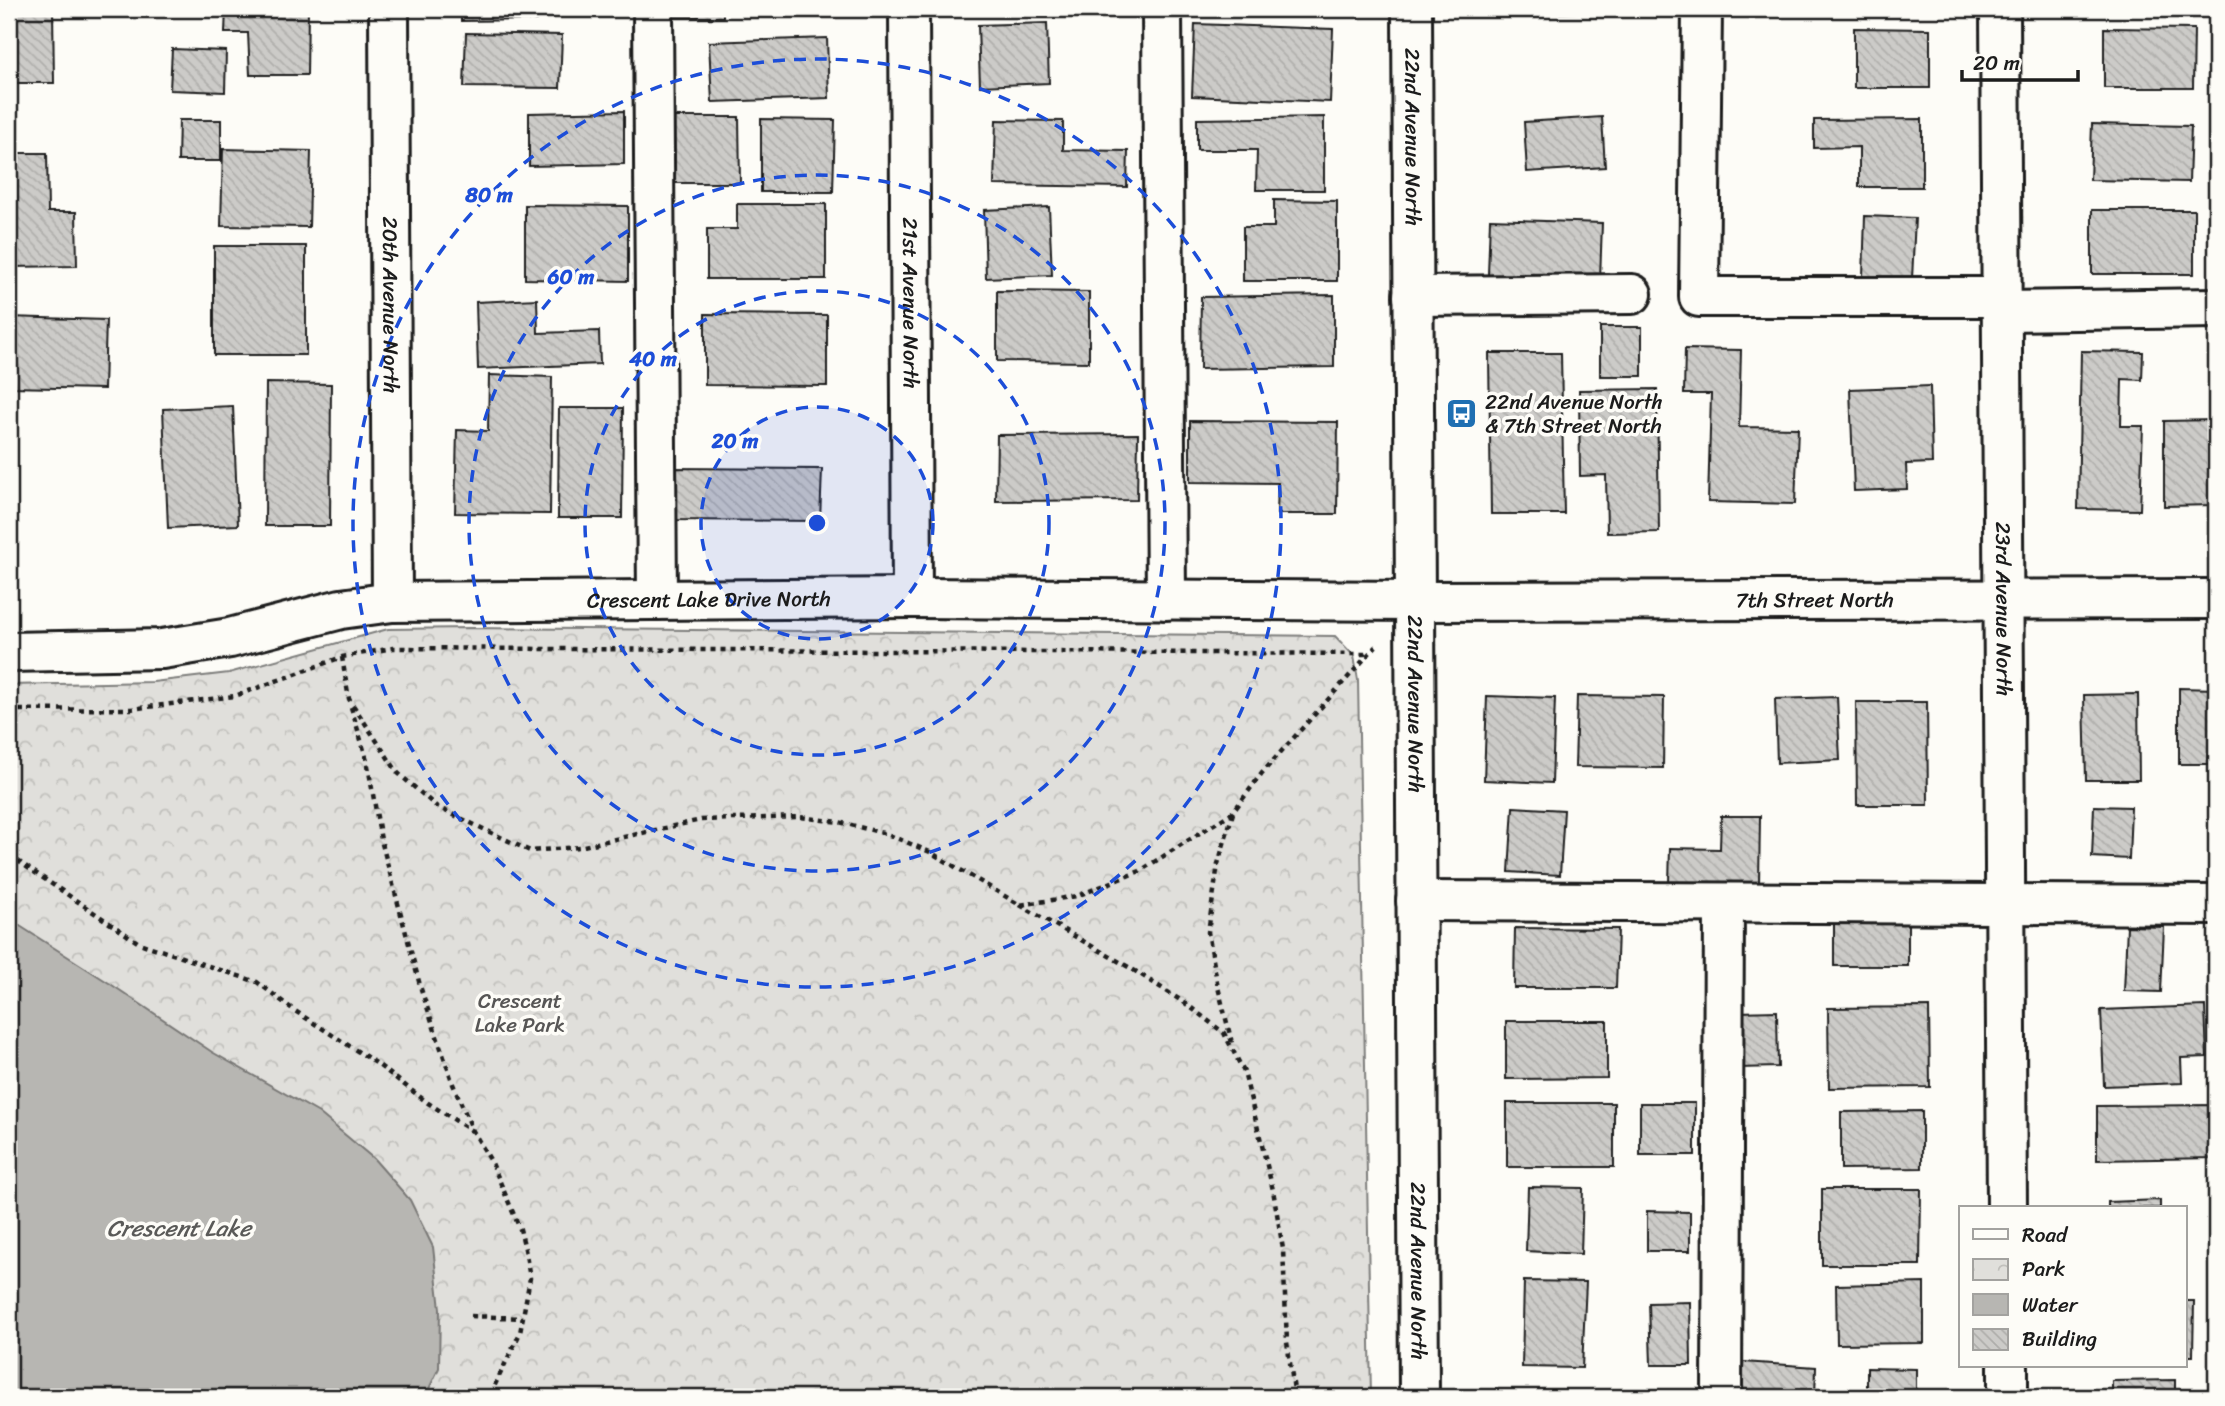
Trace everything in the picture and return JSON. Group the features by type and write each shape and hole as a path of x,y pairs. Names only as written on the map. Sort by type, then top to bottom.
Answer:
{"street":[{"name":"20th Avenue North","path":"389,9 392,602"},
{"path":"653,9 656,600"},
{"name":"21st Avenue North","path":"909,9 912,598"},
{"path":"1163,9 1166,600"},
{"name":"22nd Avenue North","path":"1412,9 1419,1397"},
{"path":"1702,9 1699,296 2216,308"},
{"name":"23rd Avenue North","path":"2000,9 2007,1206"},
{"path":"1413,296 1632,294"},
{"name":"Crescent Lake Drive North","path":"9,652 162,649 230,638 341,609 392,602 912,598 1415,601"},
{"name":"7th Street North","path":"1415,601 2216,599"},
{"path":"1416,901 2216,905"},
{"path":"1722,1397 1724,903"},
{"path":"2007,1368 2008,1397"}],"path":[{"path":"1236,1056 1218,987 1208,932 1218,864 1233,812 1262,773 1415,601"},
{"path":"9,710 131,709 235,696 342,657 393,648 1369,654"},
{"path":"342,657 349,699 367,760 381,840 410,950 453,1084 473,1131 492,1163 520,1229 530,1278 520,1333 489,1397"},
{"path":"349,699 398,773 437,807 530,851 579,847 701,820 800,817 839,822 887,834 930,852 1132,969 1185,1003 1224,1033 1244,1072 1273,1190 1283,1249 1287,1342 1295,1397"},
{"path":"1020,905 1077,896 1140,871 1233,812"},
{"path":"9,855 139,943 257,982 295,1011 376,1063 428,1103 473,1131"},
{"path":"471,1316 523,1318"}],"green space":[{"name":"Crescent Lake Park","path":"388,629 1335,636 1354,656 1358,680 1371,1397 9,1397 9,685 153,682 229,673"}],"water":[{"name":"Crescent Lake","path":"9,919 212,1052 319,1113 374,1159 410,1200 433,1247 440,1309 439,1368 425,1397 9,1397"}],"building":[{"path":"9,9 53,9 54,83 10,83"},
{"path":"226,9 308,9 307,75 250,75 248,33 225,33"},
{"path":"461,9 536,9 536,20 461,21"},
{"path":"576,9 624,9 624,13 576,13"},
{"path":"665,9 723,9 723,17 665,17"},
{"path":"1196,9 1330,9 1330,15 1196,13"},
{"path":"1492,9 1605,9 1605,11 1492,15"},
{"path":"1047,23 1049,83 980,86 978,25"},
{"path":"1195,24 1333,29 1330,102 1192,96"},
{"path":"2211,25 2216,25 2216,95 2212,95"},
{"path":"1854,28 1930,29 1930,88 1854,88"},
{"path":"2104,28 2194,29 2193,88 2104,88"},
{"path":"466,33 562,35 560,88 464,87"},
{"path":"827,38 829,98 712,102 709,42"},
{"path":"172,49 226,51 225,92 170,90"},
{"path":"624,111 624,164 529,166 529,113"},
{"path":"666,117 739,117 740,183 667,183"},
{"path":"1324,117 1324,190 1256,190 1257,150 1197,150 1197,119"},
{"path":"1602,117 1605,167 1527,172 1524,122"},
{"path":"761,119 835,120 833,192 761,192"},
{"path":"1922,119 1922,187 1859,187 1859,147 1814,148 1814,120"},
{"path":"179,120 221,120 221,161 178,161"},
{"path":"996,120 1063,121 1063,150 1128,151 1127,187 994,185"},
{"path":"2092,124 2191,126 2189,182 2090,180"},
{"path":"223,149 311,151 309,227 221,226"},
{"path":"9,153 47,153 48,212 76,212 77,266 9,267"},
{"path":"1274,200 1337,201 1337,281 1243,281 1243,227 1274,227"},
{"path":"737,204 826,204 826,279 707,279 707,229 737,229"},
{"path":"525,205 628,206 628,281 525,279"},
{"path":"1049,207 1052,275 986,278 984,210"},
{"path":"2092,210 2194,210 2194,274 2092,274"},
{"path":"1865,216 1915,218 1912,279 1863,277"},
{"path":"1490,219 1602,223 1600,279 1488,275"},
{"path":"214,246 306,246 306,355 214,355"},
{"path":"997,291 1089,292 1089,362 997,361"},
{"path":"1334,295 1334,367 1200,369 1201,297"},
{"path":"537,299 538,333 599,331 600,364 478,369 476,302"},
{"path":"705,314 827,315 827,386 705,385"},
{"path":"9,317 106,320 104,389 9,387"},
{"path":"1600,327 1642,327 1642,376 1600,376"},
{"path":"1685,349 1741,350 1739,427 1798,428 1795,504 1708,502 1711,394 1684,394"},
{"path":"2081,351 2143,352 2142,380 2122,379 2121,426 2143,426 2140,510 2078,509"},
{"path":"1489,353 1561,353 1564,514 1491,514"},
{"path":"489,375 552,377 550,514 455,513 457,430 488,431"},
{"path":"266,383 331,384 330,526 265,526"},
{"path":"1930,386 1932,463 1906,464 1907,489 1854,491 1850,389"},
{"path":"1657,389 1659,532 1607,533 1606,475 1580,476 1579,390"},
{"path":"233,406 238,525 168,528 163,409"},
{"path":"559,408 623,408 622,518 558,518"},
{"path":"2216,420 2216,505 2164,506 2164,421"},
{"path":"1190,421 1338,422 1337,514 1277,514 1278,483 1190,482"},
{"path":"1138,434 1137,500 996,501 997,435"},
{"path":"670,468 822,469 820,521 668,520"},
{"path":"2179,688 2216,689 2216,764 2179,764"},
{"path":"2138,694 2139,780 2086,780 2084,695"},
{"path":"1487,696 1555,698 1552,783 1484,780"},
{"path":"1577,696 1664,697 1663,768 1575,767"},
{"path":"1837,697 1840,760 1777,763 1775,699"},
{"path":"1856,702 1927,702 1928,805 1857,805"},
{"path":"2094,806 2131,807 2129,859 2092,857"},
{"path":"1513,807 1564,810 1560,875 1509,872"},
{"path":"1721,816 1760,816 1759,884 1669,883 1670,848 1720,849"},
{"path":"1834,912 1908,912 1908,966 1834,966"},
{"path":"2127,926 2164,927 2161,992 2124,991"},
{"path":"1515,928 1618,929 1616,988 1514,988"},
{"path":"2205,1006 2207,1057 2181,1058 2182,1083 2104,1086 2101,1010"},
{"path":"1929,1007 1930,1087 1829,1088 1828,1008"},
{"path":"1777,1011 1778,1067 1738,1068 1737,1012"},
{"path":"1506,1021 1607,1021 1607,1078 1506,1079"},
{"path":"1507,1103 1614,1103 1614,1167 1507,1167"},
{"path":"1640,1103 1695,1103 1695,1155 1640,1155"},
{"path":"2216,1105 2216,1158 2097,1160 2097,1106"},
{"path":"1922,1111 1922,1168 1841,1169 1841,1112"},
{"path":"1528,1187 1583,1188 1581,1254 1526,1251"},
{"path":"1822,1189 1921,1189 1920,1265 1822,1265"},
{"path":"2160,1200 2160,1206 2108,1206 2108,1202"},
{"path":"1647,1211 1690,1212 1690,1251 1647,1251"},
{"path":"1524,1281 1586,1282 1582,1368 1522,1367"},
{"path":"1924,1283 1924,1343 1837,1344 1836,1285"},
{"path":"2186,1301 2194,1301 2193,1356 2186,1356"},
{"path":"1690,1302 1691,1365 1651,1365 1649,1303"},
{"path":"1743,1362 1816,1367 1815,1397 1741,1397"},
{"path":"1867,1368 1916,1369 1916,1397 1867,1397"},
{"path":"2175,1380 2175,1397 2112,1397 2112,1381"}],"place":[{"name":"22nd Avenue North & 7th Street North","path":"1462,414"}]}
